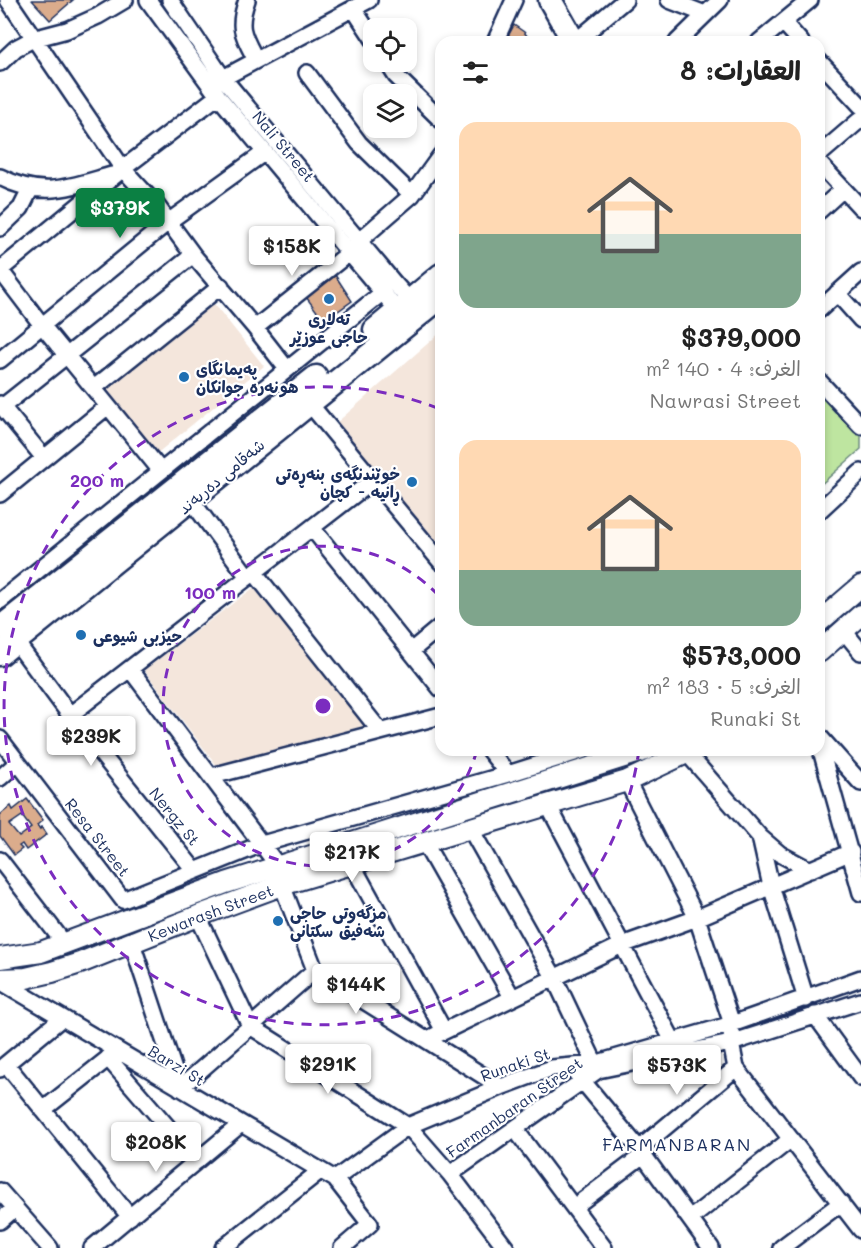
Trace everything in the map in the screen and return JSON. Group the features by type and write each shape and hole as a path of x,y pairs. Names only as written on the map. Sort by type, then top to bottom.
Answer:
{"highway":[{"path":"539,0 568,36"},
{"name":"شەقامی دەربەند","path":"5,641 435,281"},
{"name":"شەقامی دەربەند","path":"5,641 191,500 435,302"}],"main road":[{"path":"825,617 861,586"},
{"path":"825,647 861,615"},
{"name":"Kewarash Street","path":"0,980 26,978 52,972 232,904 280,875 628,756"},
{"name":"Kewarash Street","path":"0,958 41,951 226,883 352,864 627,781 681,756"},
{"path":"226,883 232,904"}],"street":[{"path":"8,0 121,171 157,206 287,369"},
{"path":"0,63 16,48 33,39 67,30 98,16 124,0"},
{"name":"Nali Street","path":"147,0 219,96 265,152 354,247 382,293 404,306"},
{"name":"Nali Street","path":"170,0 224,78 354,247 404,306"},
{"path":"247,0 241,20 243,36 256,60"},
{"path":"224,78 369,0"},
{"path":"498,36 514,0"},
{"path":"581,36 625,0"},
{"path":"669,0 705,14"},
{"path":"683,36 720,0"},
{"path":"766,36 810,0"},
{"path":"353,8 363,23"},
{"path":"783,22 796,36"},
{"path":"825,67 861,106"},
{"path":"393,72 435,114"},
{"path":"307,73 359,143 412,195"},
{"path":"161,471 0,270 121,171 219,96"},
{"path":"825,150 861,118"},
{"path":"0,360 168,222 265,152"},
{"path":"255,328 354,247 412,195 435,163"},
{"path":"825,170 861,208"},
{"path":"0,177 20,187 59,190 121,171"},
{"path":"0,228 21,208 31,188"},
{"path":"825,206 843,189"},
{"path":"44,458 1,406 194,255"},
{"path":"825,304 861,272"},
{"path":"94,388 221,286"},
{"path":"0,601 382,293"},
{"path":"837,293 861,320"},
{"path":"825,387 861,426"},
{"path":"309,402 372,482 435,553"},
{"path":"0,494 108,406"},
{"path":"825,505 861,472"},
{"path":"70,715 372,482"},
{"path":"191,500 380,731"},
{"path":"312,528 435,681"},
{"path":"411,651 435,631"},
{"path":"844,631 861,652"},
{"name":"Nergz St","path":"5,641 70,715 195,871"},
{"path":"130,669 262,844 280,875 315,970 501,1087"},
{"path":"212,776 435,717"},
{"name":"Resa Street","path":"0,739 123,900 195,871"},
{"path":"825,743 861,783"},
{"path":"494,756 508,774"},
{"path":"195,871 262,844 565,756"},
{"path":"693,756 760,837 780,854 810,870"},
{"path":"823,756 859,875 861,893"},
{"path":"0,778 17,763"},
{"path":"627,781 697,918 732,1024 731,1043 736,1068 861,1230"},
{"path":"548,805 673,1041"},
{"path":"470,828 554,977 596,1067"},
{"path":"760,837 771,886 806,999"},
{"path":"424,842 512,998"},
{"path":"428,1040 622,945 697,918 851,852"},
{"path":"0,860 64,943"},
{"path":"352,864 444,1031"},
{"path":"198,916 250,1026 408,1126 450,1174 506,1248"},
{"path":"132,943 180,1088 315,970"},
{"name":"Runaki St","path":"596,1067 732,1024 861,978"},
{"name":"Barzi St","path":"0,980 62,1018 113,1054 180,1088 335,1179"},
{"name":"Runaki St","path":"335,1179 408,1126 552,1068 596,1067 731,1043 861,1001"},
{"path":"815,1015 861,1078"},
{"path":"62,1018 3,1066 43,1110 130,1217"},
{"path":"43,1110 113,1054 197,1161"},
{"path":"571,1066 641,1152 711,1248"},
{"name":"Farmanbaran Street","path":"450,1174 582,1082 596,1067"},
{"path":"574,1207 641,1152 736,1068"},
{"path":"93,1248 241,1124"},
{"path":"515,1129 604,1248"},
{"path":"690,1219 791,1139"},
{"path":"223,1248 321,1171"},
{"path":"335,1179 370,1224 342,1248"},
{"path":"0,1191 50,1248"},
{"path":"781,1248 841,1203"},
{"path":"0,1221 15,1209"}],"shaded area":[{"name":"پەیمانگای هونەرە جوانکان","path":"211,300 264,366 155,455 103,388"},
{"name":"خوێندنگەی بنەڕەتی ڕانیە - کچان","path":"435,337 435,544 335,424"},
{"path":"256,586 368,725 218,767 144,670"}],"green space":[{"path":"825,392 861,432 861,449 825,481"}],"building":[{"path":"32,0 73,0 50,20"},
{"path":"514,25 527,36 508,36"},
{"name":"تەلاری حاجی عوزێر","path":"335,275 352,301 324,321 306,297"},
{"path":"27,799 43,820 37,825 40,829 42,827 47,834 26,850 22,844 19,846 22,849 14,855 0,836 0,815 11,806 13,810","holes":["22,816 31,828 19,837 9,825"]}],"place":[{"name":"تەلاری حاجی عوزێر","path":"329,299"},
{"name":"پەیمانگای هونەرە جوانکان","path":"184,377"},
{"name":"خوێندنگەی بنەڕەتی ڕانیە - کچان","path":"412,482"},
{"name":"حیزبی شیوعی","path":"81,635"},
{"name":"مزگەوتی حاجی شەفیق سکتانی","path":"278,921"}],"district":[{"name":"FARMANBARAN","path":"677,1144"}]}
